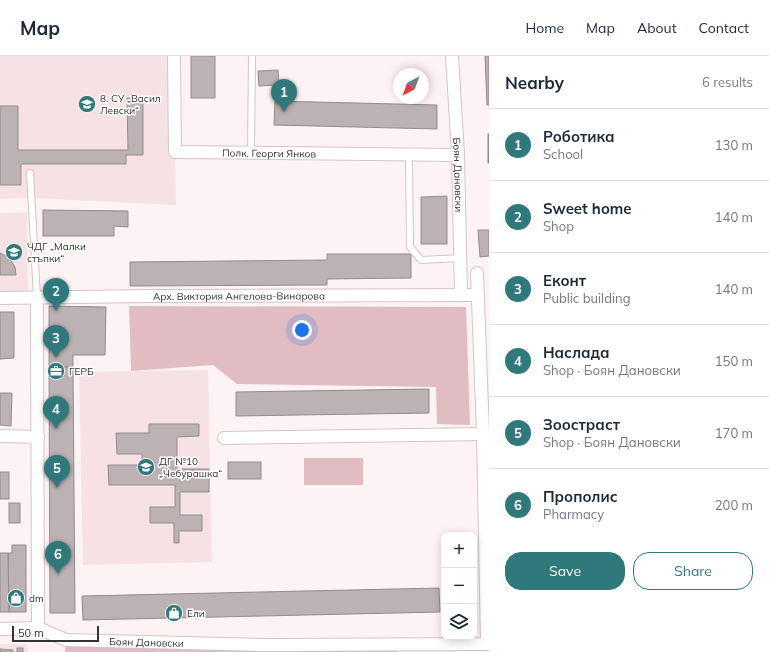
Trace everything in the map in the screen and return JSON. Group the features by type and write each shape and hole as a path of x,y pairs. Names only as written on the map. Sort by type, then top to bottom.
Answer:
{"street":[{"name":"Полк. Георги Янков","path":"174,56 175,152 458,155"},
{"name":"Боян Дановски","path":"452,56 458,155 461,295"},
{"path":"461,273 483,273"},
{"name":"Боян Дановски","path":"0,629 38,628 66,640 264,645 487,644 483,434 478,295 483,273"},
{"name":"Арх. Виктория Ангелова-Винарова","path":"0,298 478,295"},
{"path":"37,297 38,628"},
{"path":"224,438 483,434"},
{"path":"0,436 38,437"}],"lane":[{"path":"251,154 252,57"},
{"path":"409,155 410,247 421,260 461,258"},
{"path":"30,173 37,297"}],"shaded area":[{"name":"8. СУ „Васил Левски“","path":"0,56 174,56 176,205 31,198 0,199"},
{"name":"ЧДГ „Малки стъпки“","path":"27,212 28,291 0,291 0,213"},
{"path":"129,306 466,307 470,425 437,424 436,387 237,384 213,365 131,371"},
{"name":"ДГ №10 „Чебурашка“","path":"208,370 212,562 83,565 79,372"},
{"path":"304,458 363,458 363,485 304,485"},
{"path":"66,640 397,644 397,652 65,652"},
{"path":"0,644 27,644 28,652 0,652"}],"building":[{"path":"191,56 215,56 215,98 191,98"},
{"path":"485,56 489,56 489,105 487,105"},
{"path":"278,70 279,85 259,86 258,71"},
{"path":"127,98 143,98 143,155 126,155 126,164 21,164 21,185 0,185 0,106 18,106 18,150 128,150"},
{"path":"275,101 437,105 437,129 274,125"},
{"path":"489,134 489,163 488,163"},
{"path":"447,196 447,244 421,244 421,197"},
{"path":"43,210 128,211 128,227 114,226 114,236 43,236"},
{"path":"478,230 489,230 489,256 480,257"},
{"path":"0,253 11,261 15,267 16,275 0,275"},
{"path":"327,254 411,254 411,278 327,279 327,285 130,286 130,262 327,260"},
{"path":"49,306 106,307 105,355 73,355 73,367 49,367"},
{"path":"0,312 14,312 14,358 0,359"},
{"path":"49,367 73,367 75,613 50,613"},
{"path":"429,389 429,413 236,416 236,392"},
{"path":"0,393 12,393 11,426 0,425"},
{"path":"149,424 199,424 199,436 177,437 177,469 209,469 209,492 180,492 180,515 202,515 202,531 179,531 179,543 174,543 174,523 150,523 150,507 175,507 175,485 109,485 108,465 142,465 142,454 117,454 116,433 149,433"},
{"path":"228,462 261,462 261,479 228,479"},
{"path":"0,472 9,472 9,499 0,499"},
{"path":"9,503 20,503 20,523 9,523"},
{"path":"12,545 26,545 26,612 9,612 8,553 12,553"},
{"path":"0,553 8,553 9,612 0,612"},
{"path":"439,588 440,612 83,620 82,596"},
{"path":"17,648 23,648 23,652 17,652"},
{"path":"0,649 13,650 13,652 0,652"}],"place":[{"name":"8. СУ „Васил Левски“","path":"87,104"},
{"name":"Роботика","path":"284,112"},
{"name":"ЧДГ „Малки стъпки“","path":"14,252"},
{"name":"Sweet home","path":"56,311"},
{"name":"Еконт","path":"56,358"},
{"name":"ГЕРБ","path":"56,371"},
{"name":"Наслада","path":"56,429"},
{"name":"ДГ №10 „Чебурашка“","path":"146,467"},
{"name":"Зоостраст","path":"57,488"},
{"name":"Прополис","path":"58,574"},
{"name":"dm","path":"16,598"},
{"name":"Ели","path":"174,613"}]}
